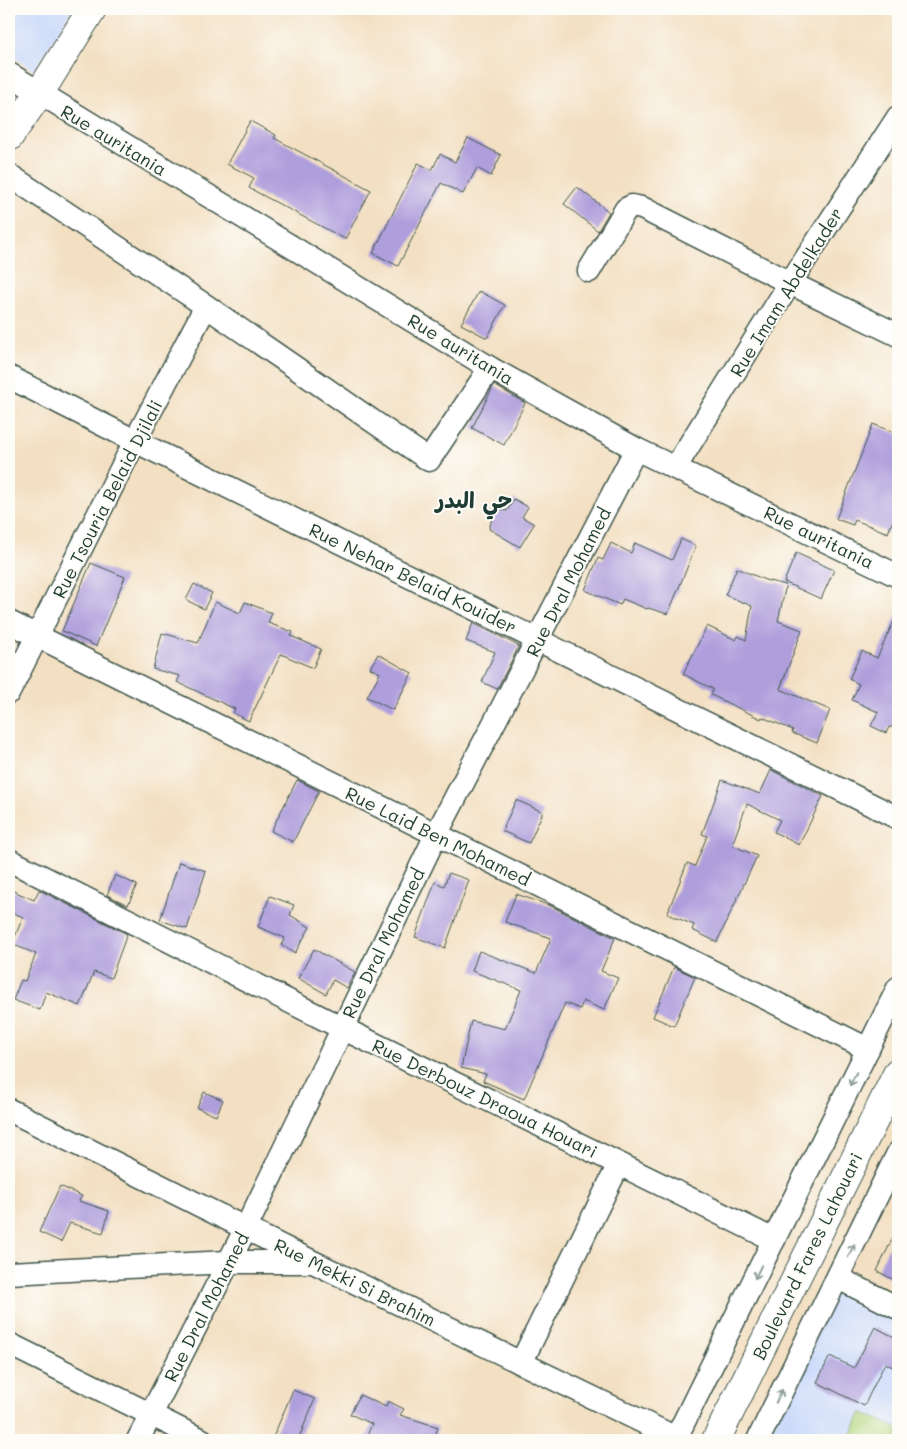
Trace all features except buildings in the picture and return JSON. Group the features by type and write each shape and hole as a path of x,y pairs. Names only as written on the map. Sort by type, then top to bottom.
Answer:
{"main road":[{"path":"9,137 39,94 92,9"},
{"name":"Boulevard Fares Lahouari","path":"716,1440 898,1072"}],"street":[{"name":"Rue auritania","path":"9,74 490,368 636,449 898,576"},
{"name":"Rue Imam Abdelkader","path":"676,468 790,283 898,117"},
{"path":"9,175 206,306 429,460 490,368"},
{"path":"589,271 626,209 632,206 642,208 898,335"},
{"name":"Rue Tsouria Belaid Djilali","path":"9,692 135,441 206,306"},
{"name":"Rue Nehar Belaid Kouider","path":"9,377 898,818"},
{"name":"Rue Dral Mohamed","path":"138,1440 246,1228 436,835 636,449"},
{"name":"Rue Laid Ben Mohamed","path":"9,622 868,1049"},
{"name":"Rue Derbouz Draoua Houari","path":"9,860 342,1028 774,1240"},
{"path":"676,1439 898,988"},
{"name":"Rue Mekki Si Brahim","path":"9,1110 311,1262 521,1362 676,1439"},
{"path":"758,1440 898,1153"},
{"path":"521,1362 619,1164"},
{"path":"9,1273 228,1262 311,1262"},
{"path":"838,1278 898,1308"},
{"path":"9,1344 202,1440"}],"shaded area":[{"path":"9,9 73,9 34,71 9,54"},
{"path":"838,1278 898,1308 898,1440 758,1440"}],"green space":[{"path":"862,1412 898,1429 898,1440 849,1440"}],"district":[{"name":"حي البدر","path":"474,499"}]}
